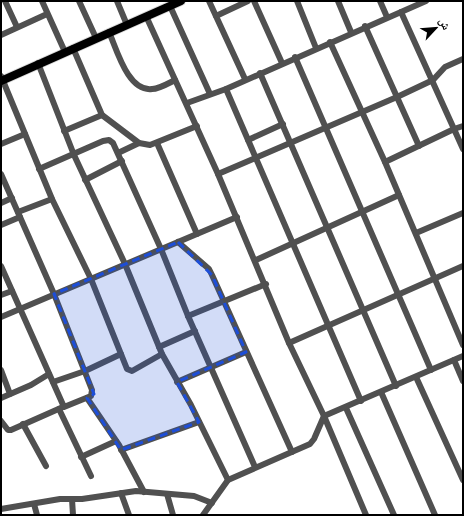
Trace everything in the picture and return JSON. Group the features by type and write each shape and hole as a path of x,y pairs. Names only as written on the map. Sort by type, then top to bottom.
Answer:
{"main road":[{"path":"2,79 181,1"}],"street":[{"path":"5,1 17,28"},
{"path":"42,1 65,52"},
{"path":"78,1 96,38"},
{"path":"117,1 127,24"},
{"path":"209,1 246,79"},
{"path":"216,16 248,1"},
{"path":"254,1 282,63"},
{"path":"297,1 316,48"},
{"path":"338,1 351,32"},
{"path":"380,1 387,17"},
{"path":"187,103 226,89 423,1"},
{"path":"170,6 210,94"},
{"path":"401,12 463,149"},
{"path":"1,35 47,14"},
{"path":"146,16 187,103 237,216 289,343 324,416 366,515"},
{"path":"365,26 419,146"},
{"path":"109,32 128,76 140,87 153,90 176,80"},
{"path":"330,42 385,162 463,345"},
{"path":"73,48 102,115 139,143 146,146 157,143 197,126"},
{"path":"295,58 431,370"},
{"path":"218,174 397,97 432,80 445,67 463,59"},
{"path":"38,63 74,155 125,264 162,354 199,422 228,480"},
{"path":"260,73 396,386"},
{"path":"2,79 52,199 91,279 127,369 130,372 162,354"},
{"path":"226,89 327,326 361,401"},
{"path":"64,131 102,115"},
{"path":"248,140 283,124"},
{"path":"385,162 463,126"},
{"path":"1,144 25,134"},
{"path":"39,169 107,140 112,143 118,153 161,249 188,316 255,467"},
{"path":"118,153 139,143"},
{"path":"157,143 197,234"},
{"path":"85,180 122,162"},
{"path":"1,174 54,294 92,390 91,396 87,398 8,430 1,421"},
{"path":"256,260 399,195"},
{"path":"1,203 12,198"},
{"path":"1,225 52,199"},
{"path":"416,233 463,213"},
{"path":"1,316 237,216"},
{"path":"178,242 209,269 292,452"},
{"path":"1,266 53,382 61,408 91,476"},
{"path":"289,343 463,266"},
{"path":"188,316 266,284"},
{"path":"1,296 12,291"},
{"path":"159,347 195,331"},
{"path":"177,382 246,352"},
{"path":"53,382 85,371 121,354"},
{"path":"203,515 228,480 310,444 314,439 324,416 346,408 463,356"},
{"path":"454,360 463,381"},
{"path":"1,370 10,394"},
{"path":"1,398 31,385 49,374"},
{"path":"416,377 463,480"},
{"path":"381,392 435,515"},
{"path":"87,398 116,441 144,492"},
{"path":"346,408 394,515"},
{"path":"121,450 199,422"},
{"path":"24,424 46,466"},
{"path":"82,457 116,441"},
{"path":"2,515 1,510 60,499 82,499 121,493 144,492 194,496 212,504"},
{"path":"121,493 129,515"},
{"path":"167,494 173,515"},
{"path":"72,499 73,515"},
{"path":"34,504 37,515"}],"highlighted area":[{"path":"178,242 212,275 246,352 177,382 199,422 121,450 87,398 94,394 54,294"}]}
